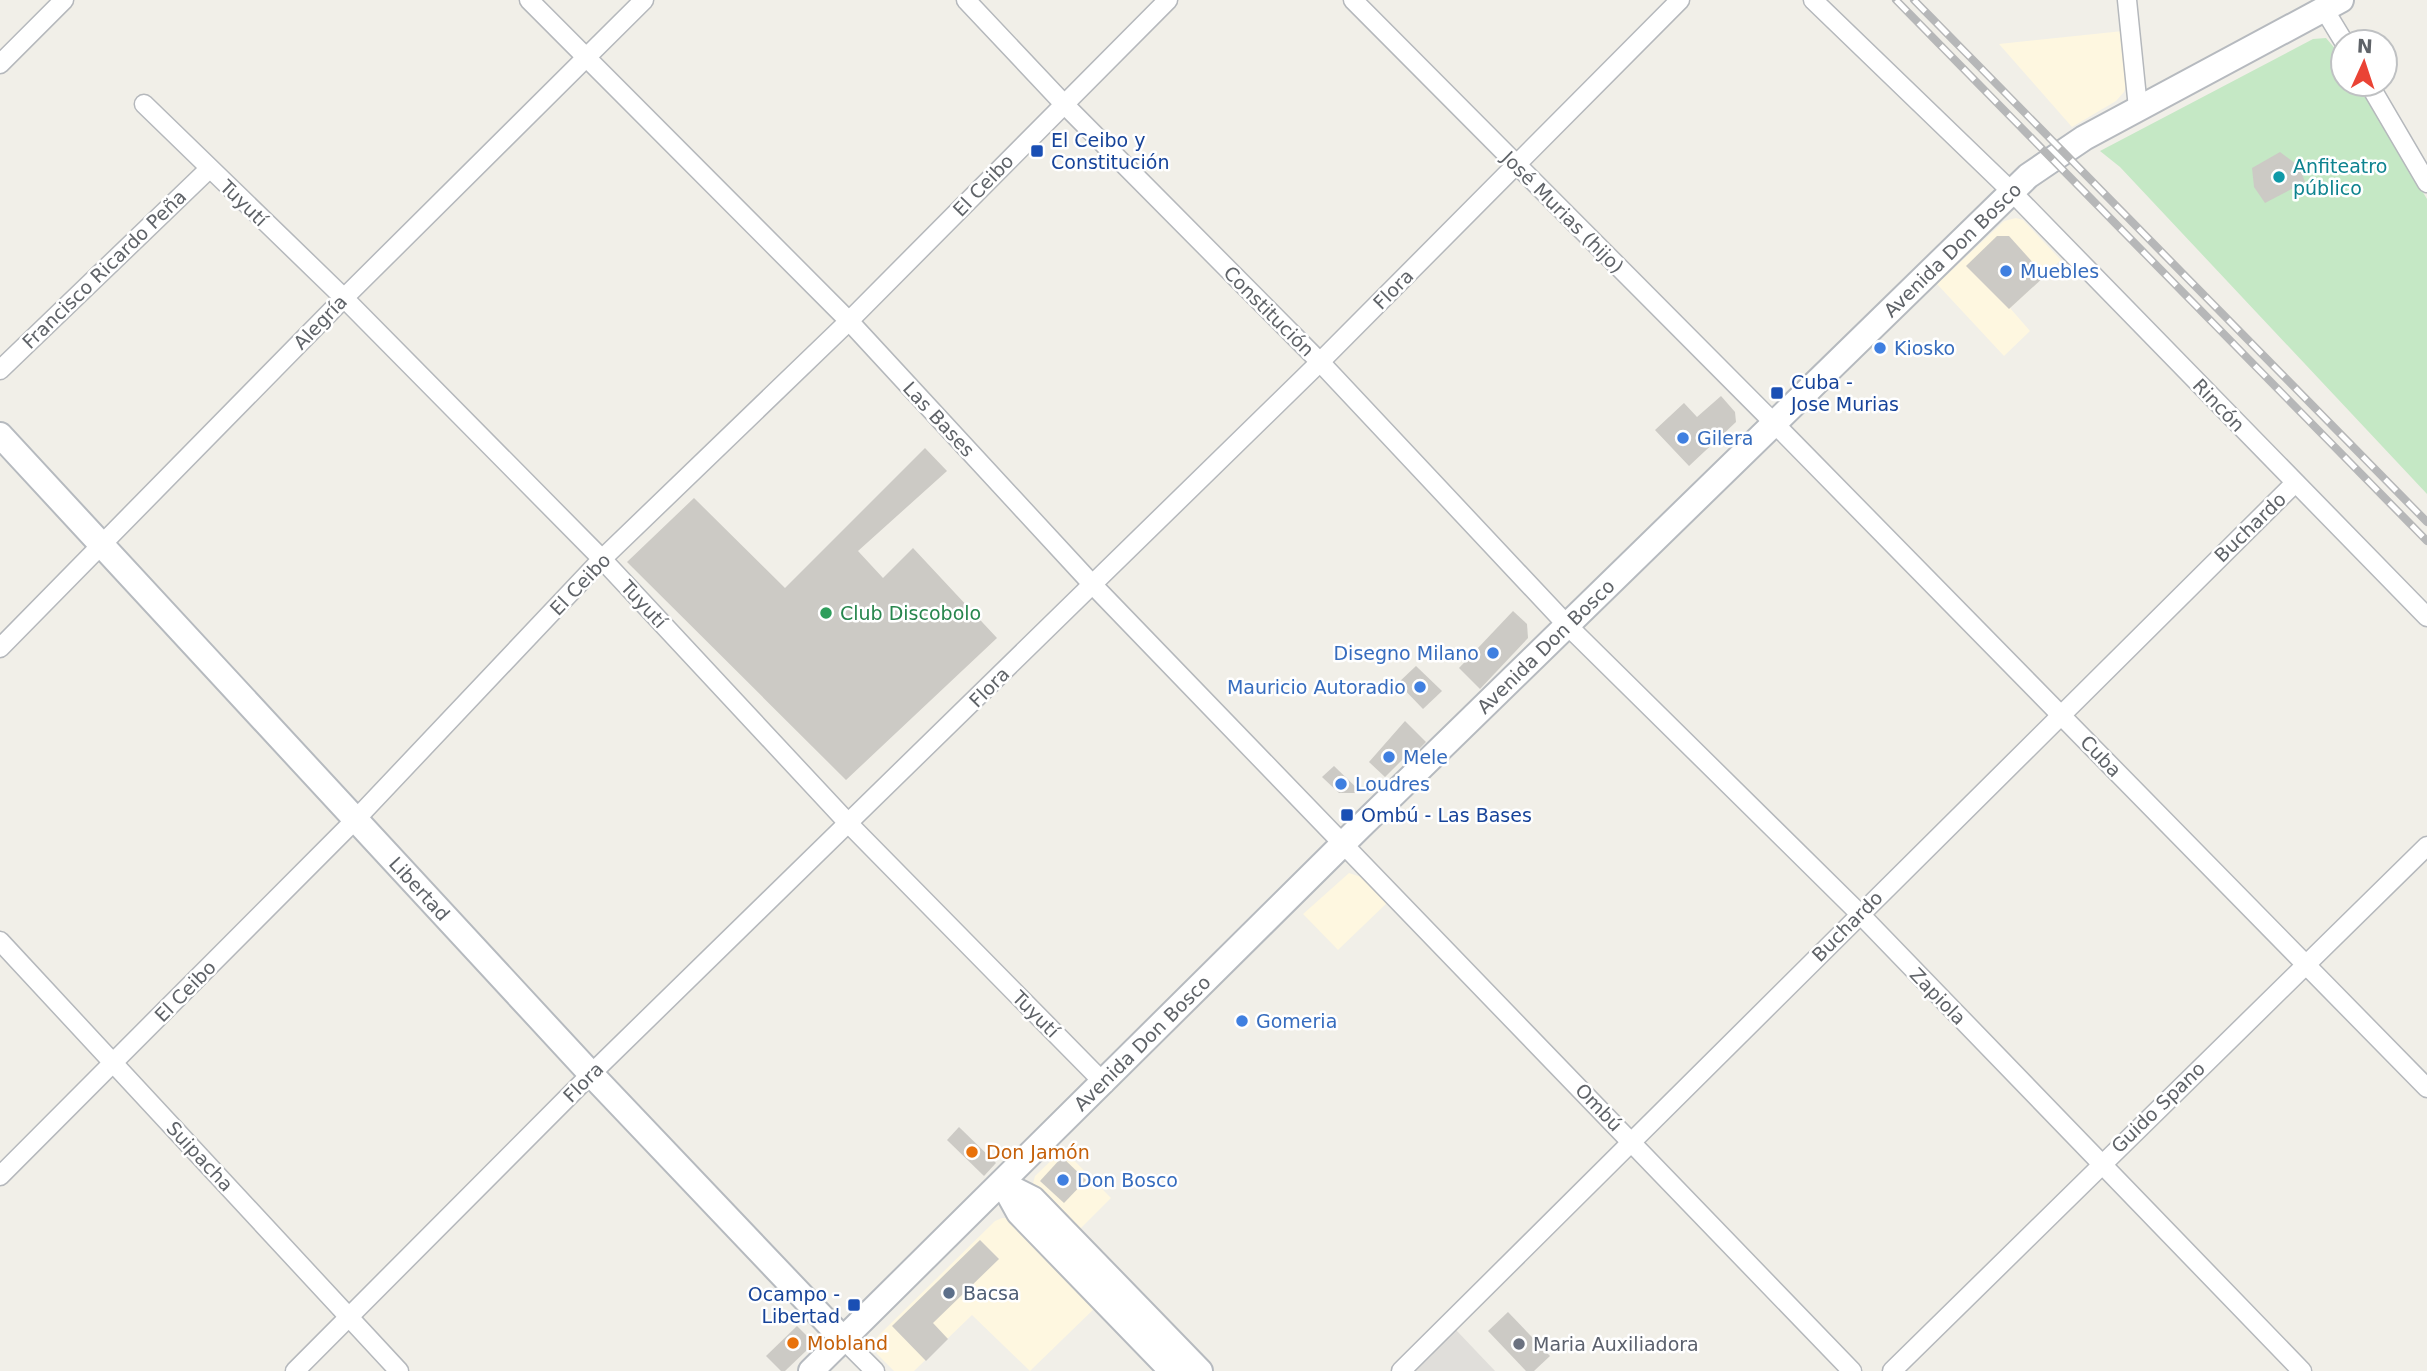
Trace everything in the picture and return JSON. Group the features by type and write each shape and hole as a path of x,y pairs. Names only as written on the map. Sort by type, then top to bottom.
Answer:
{"main road":[{"name":"Avenida Don Bosco","path":"811,1371 1105,1084 1344,843 2011,191 2055,155 2333,4"},
{"name":"Libertad","path":"0,435 358,818 591,1073 843,1339"},
{"path":"1003,1184 1019,1213 1172,1371"},
{"path":"1003,1184 1033,1199 1200,1371"}],"street":[{"path":"0,64 64,0"},
{"name":"Las Bases","path":"529,0 849,321 1092,584 1344,843"},
{"name":"Alegría","path":"0,648 344,298 644,0"},
{"name":"Constitución","path":"966,0 1063,103 1320,362 1567,626"},
{"name":"El Ceibo","path":"0,1177 358,818 602,559 849,321 1168,0"},
{"name":"José Murias (hijo)","path":"1353,0 1774,423"},
{"name":"Flora","path":"295,1371 591,1073 850,825 1320,362 1680,0"},
{"name":"Rincón","path":"1813,0 2011,191 2427,617"},
{"path":"2127,0 2138,108"},
{"path":"2333,4 2340,28"},
{"path":"2377,98 2427,183"},
{"name":"Tuyutí","path":"144,104 344,298 602,559 850,825 1105,1084"},
{"name":"Francisco Ricardo Peña","path":"0,370 209,169"},
{"name":"Cuba","path":"1774,423 2427,1088"},
{"name":"Buchardo","path":"1401,1371 1633,1142 1859,913 2295,483"},
{"name":"Zapiola","path":"1567,626 1859,913 2302,1371"},
{"name":"Ombú","path":"1344,843 1852,1371"},
{"name":"Guido Spano","path":"1892,1371 2099,1164 2427,846"},
{"name":"Suipacha","path":"0,941 399,1371"},
{"path":"843,1339 875,1371"}],"shaded area":[{"path":"2123,31 2127,84 2124,92 2116,101 2072,127 1999,44"},
{"path":"2016,218 2023,220 2061,260 2010,308 2030,331 2004,356 1937,284 2004,221"},
{"path":"1349,873 1361,877 1387,903 1338,950 1303,914"},
{"path":"1063,1149 1111,1198 1077,1232 1032,1187 1035,1176"},
{"path":"1010,1218 1099,1304 1030,1371 972,1315 914,1371 894,1371 877,1354 874,1346 876,1338 995,1221"},
{"path":"1456,1330 1495,1371 1413,1371"}],"green space":[{"path":"2326,38 2329,42 2329,98 2366,98 2427,199 2427,494 2120,167 2100,151 2313,39"}],"building":[{"name":"Anfiteatro público","path":"2280,152 2299,166 2305,182 2265,203 2254,187 2252,168"},
{"name":"Muebles","path":"1997,236 2009,236 2045,276 2009,309 1966,266"},
{"path":"1721,396 1735,412 1736,422 1689,466 1655,430 1684,403 1697,417"},
{"name":"Club Discobolo","path":"925,448 947,471 858,551 883,578 913,548 997,638 846,780 627,562 694,498 785,588"},
{"name":"Disegno Milano","path":"1513,611 1527,624 1528,638 1480,689 1459,668"},
{"name":"Mauricio Autoradio","path":"1416,666 1442,691 1423,709 1398,683"},
{"path":"1405,721 1426,742 1413,755 1410,752 1385,777 1369,762"},
{"name":"Loudres","path":"1334,766 1362,793 1339,793 1322,777"},
{"name":"Don Jamón","path":"959,1127 996,1163 984,1176 947,1140"},
{"name":"Don Bosco","path":"1062,1157 1086,1180 1064,1203 1040,1181"},
{"path":"980,1240 999,1259 933,1323 948,1339 926,1361 892,1326"},
{"name":"Maria Auxiliadora","path":"1508,1312 1550,1356 1534,1371 1526,1371 1488,1331"},
{"name":"Mobland","path":"797,1326 809,1338 808,1349 785,1371 781,1371 766,1356"}],"railway":[{"path":"1896,0 2427,541"},
{"path":"1914,0 2427,522"}],"place":[{"name":"El Ceibo y Constitución","path":"1037,151"},
{"name":"Anfiteatro público","path":"2279,177"},
{"name":"Muebles","path":"2006,271"},
{"name":"Kiosko","path":"1880,348"},
{"name":"Cuba - Jose Murias","path":"1777,393"},
{"name":"Gilera","path":"1683,438"},
{"name":"Club Discobolo","path":"826,613"},
{"name":"Disegno Milano","path":"1493,653"},
{"name":"Mauricio Autoradio","path":"1420,687"},
{"name":"Mele","path":"1389,757"},
{"name":"Loudres","path":"1341,784"},
{"name":"Ombú - Las Bases","path":"1347,815"},
{"name":"Gomeria","path":"1242,1021"},
{"name":"Don Jamón","path":"972,1152"},
{"name":"Don Bosco","path":"1063,1180"},
{"name":"Bacsa","path":"949,1293"},
{"name":"Ocampo - Libertad","path":"854,1305"},
{"name":"Mobland","path":"793,1343"},
{"name":"Maria Auxiliadora","path":"1519,1344"}]}
